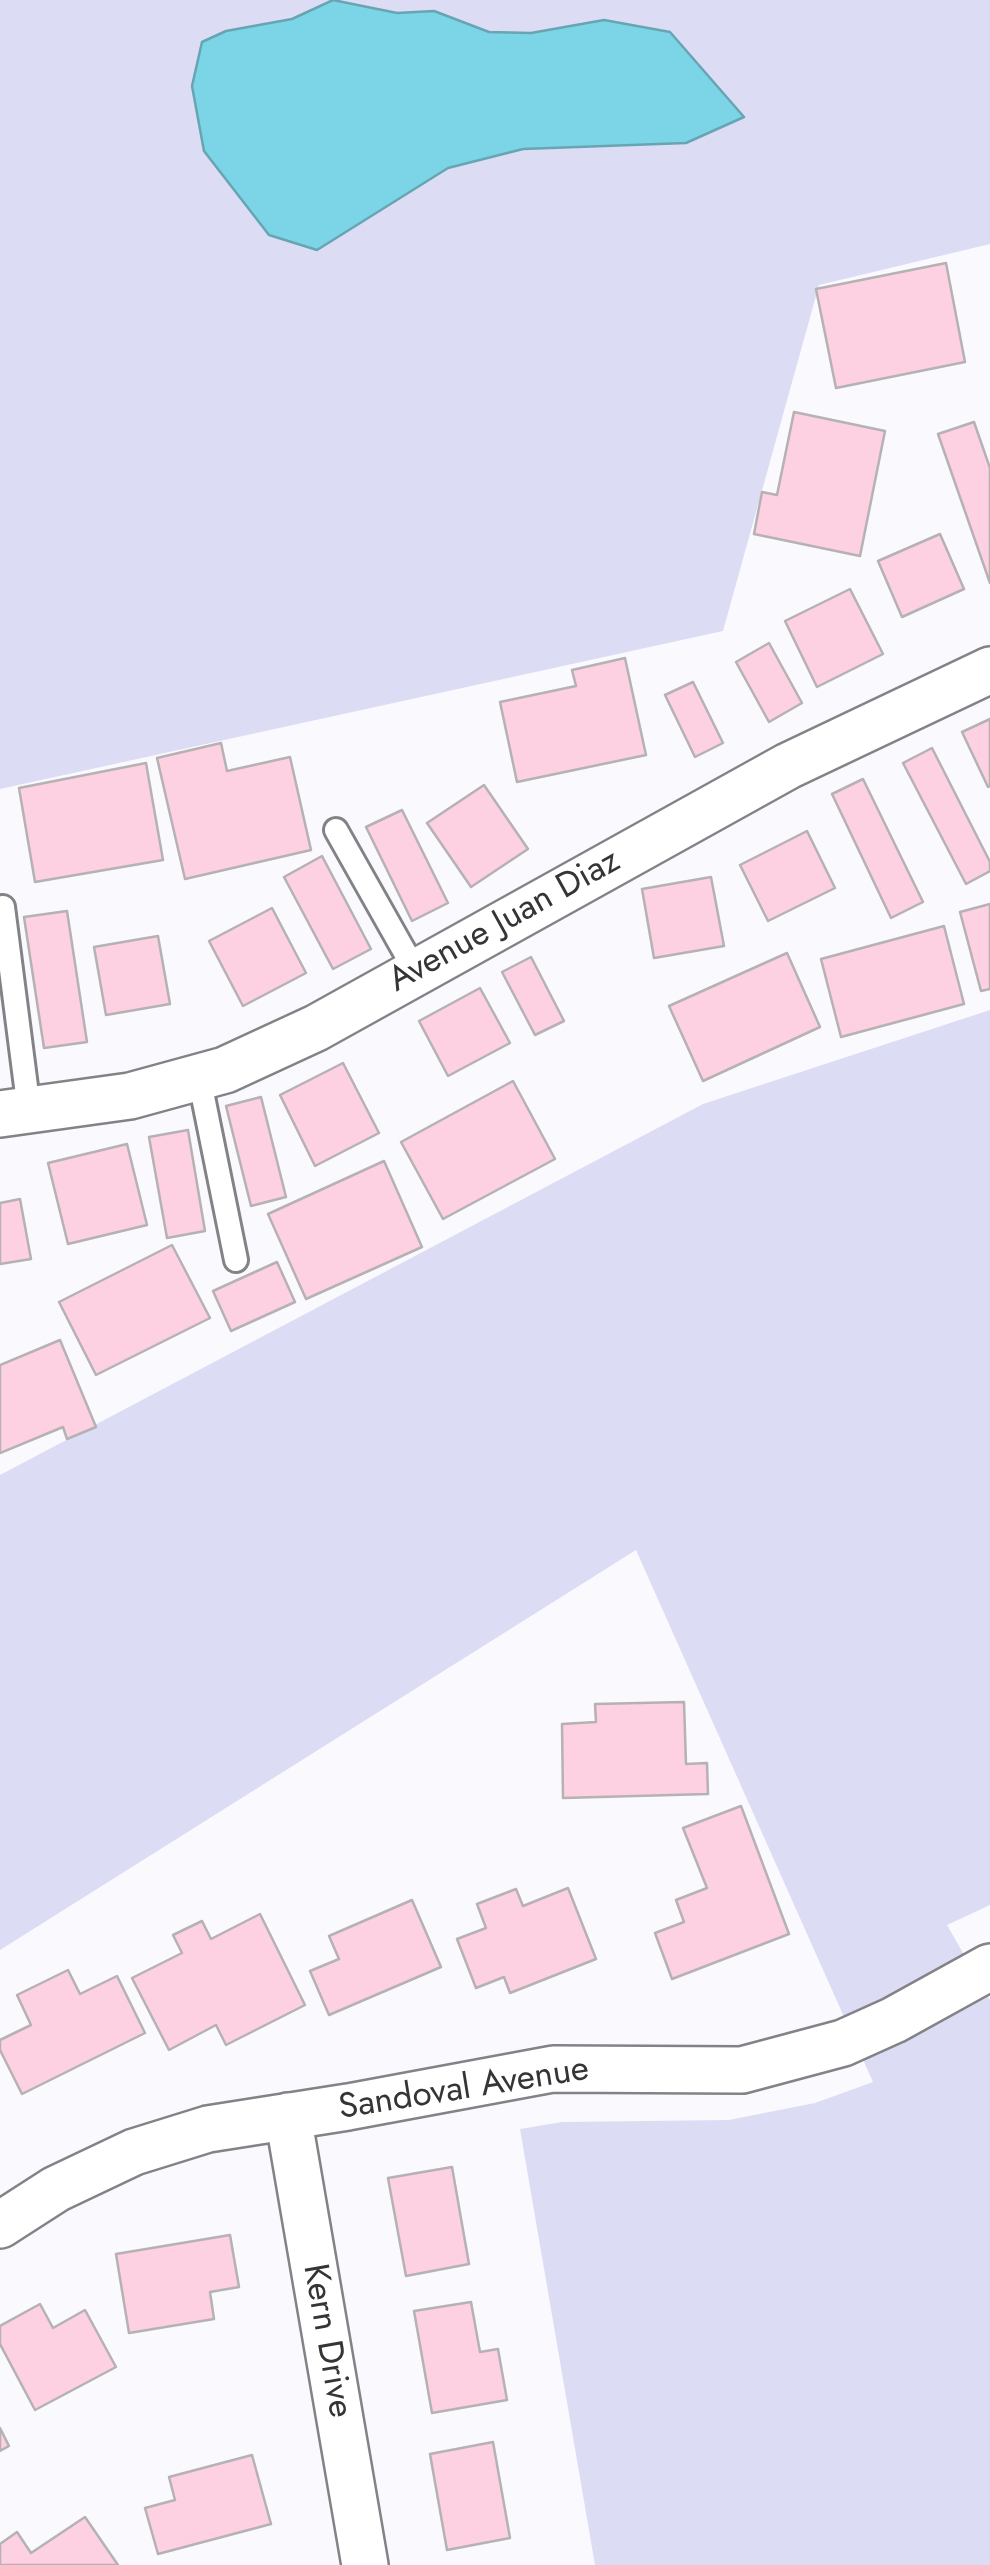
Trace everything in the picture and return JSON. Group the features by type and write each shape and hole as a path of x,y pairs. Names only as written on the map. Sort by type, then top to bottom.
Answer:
{"street":[{"name":"Avenue Juan Diaz","path":"15,1112 130,1096 224,1070 316,1028 788,766 990,670"},
{"name":"Sandoval Avenue","path":"0,2224 56,2189 134,2152 208,2129 553,2069 742,2070 843,2043 990,1968"},
{"name":"Kern Drive","path":"288,2116 365,2565"}],"lane":[{"path":"336,830 416,972"},
{"path":"2,908 15,1112"},
{"path":"200,1078 236,1260"}],"shaded area":[{"path":"0,0 990,0 990,244 819,285 723,631 0,789"},
{"path":"990,1010 990,1905 947,1925 990,2000 990,2565 595,2565 520,2129 562,2122 729,2120 815,2103 873,2082 636,1550 0,1950 0,1475 703,1104"}],"water":[{"path":"333,0 397,13 434,11 489,32 531,33 604,20 670,32 744,117 686,143 523,149 448,168 317,250 269,235 204,151 192,86 202,42 226,31 292,19"}],"building":[{"path":"946,263 965,362 836,388 816,289"},
{"path":"794,412 885,431 860,556 754,534 762,492 777,495"},
{"path":"974,422 990,468 990,583 938,434"},
{"path":"940,534 964,589 902,617 878,561"},
{"path":"850,589 883,654 817,687 785,621"},
{"path":"769,643 802,703 769,722 736,662"},
{"path":"625,658 646,755 517,782 500,702 576,686 572,670"},
{"path":"693,682 723,743 695,757 665,695"},
{"path":"990,719 990,786 988,787 962,732"},
{"path":"221,743 227,771 290,757 311,850 185,879 157,758"},
{"path":"932,748 990,862 990,871 966,884 903,763"},
{"path":"146,763 163,860 35,882 19,788"},
{"path":"863,779 923,902 891,918 832,794"},
{"path":"484,785 528,849 471,887 427,823"},
{"path":"402,810 448,903 412,921 366,827"},
{"path":"807,831 835,888 768,921 740,865"},
{"path":"322,856 371,949 333,969 284,877"},
{"path":"711,877 724,946 654,958 642,889"},
{"path":"990,904 990,989 981,991 960,912"},
{"path":"272,908 306,973 243,1006 209,941"},
{"path":"67,911 87,1042 44,1048 24,917"},
{"path":"944,926 964,1004 841,1037 821,959"},
{"path":"158,936 170,1004 106,1015 94,947"},
{"path":"787,953 820,1027 703,1081 669,1006"},
{"path":"531,957 564,1021 535,1035 502,972"},
{"path":"480,988 510,1043 448,1076 419,1021"},
{"path":"343,1063 379,1133 315,1166 280,1095"},
{"path":"513,1081 555,1159 443,1219 401,1142"},
{"path":"261,1097 286,1197 251,1206 226,1106"},
{"path":"188,1130 205,1231 167,1238 149,1137"},
{"path":"127,1144 147,1225 68,1244 48,1163"},
{"path":"384,1161 422,1247 306,1299 268,1214"},
{"path":"20,1199 31,1259 0,1264 0,1203"},
{"path":"172,1245 210,1318 96,1375 59,1302"},
{"path":"277,1262 295,1302 231,1331 213,1291"},
{"path":"60,1340 96,1427 67,1439 63,1427 0,1453 0,1365"},
{"path":"684,1702 686,1764 707,1763 708,1794 563,1798 562,1724 596,1722 595,1704"},
{"path":"741,1806 789,1934 672,1979 655,1933 684,1922 676,1900 707,1888 683,1828"},
{"path":"568,1888 596,1959 510,1993 504,1977 476,1988 457,1939 486,1928 477,1904 516,1889 523,1906"},
{"path":"412,1900 441,1967 329,2015 310,1971 339,1959 329,1936"},
{"path":"260,1914 305,2005 226,2045 216,2025 169,2050 132,1978 182,1953 173,1935 202,1921 211,1939"},
{"path":"68,1970 80,1994 117,1976 145,2033 22,2094 0,2050 0,2040 31,2025 17,1995"},
{"path":"452,2167 469,2264 406,2276 388,2178"},
{"path":"230,2235 239,2287 210,2292 214,2319 129,2333 116,2254"},
{"path":"471,2302 480,2352 498,2349 507,2400 432,2413 414,2311"},
{"path":"40,2304 53,2328 85,2310 116,2367 35,2410 0,2344 0,2326"},
{"path":"0,2428 9,2446 0,2451"},
{"path":"493,2442 510,2538 447,2550 430,2454"},
{"path":"252,2455 271,2524 158,2554 145,2508 175,2500 169,2477"},
{"path":"85,2517 118,2565 0,2565 0,2544 17,2532 31,2553"}]}
